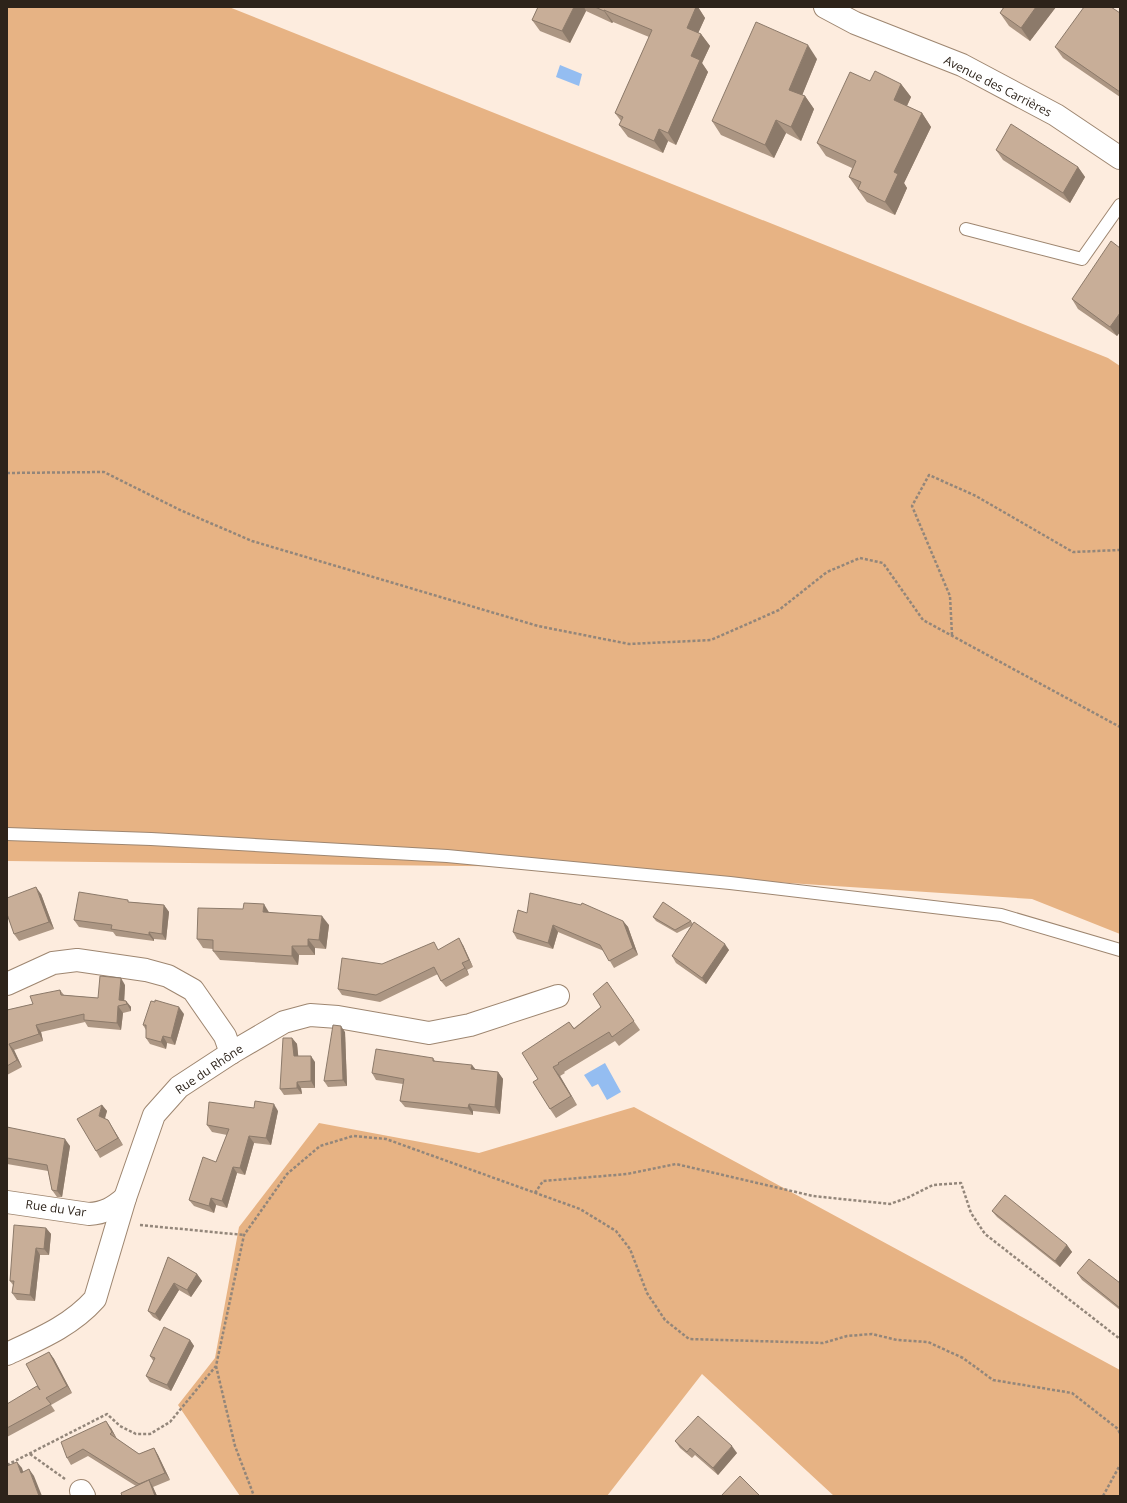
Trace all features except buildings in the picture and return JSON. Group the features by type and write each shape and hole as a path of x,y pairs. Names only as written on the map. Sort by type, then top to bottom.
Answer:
{"street":[{"name":"Avenue des Carrières","path":"825,7 855,23 962,65 1056,115 1120,158"},
{"path":"7,984 53,963 77,960 146,970 168,976 193,990 225,1036 231,1053"},
{"name":"Rue du Rhône","path":"7,1354 69,1323 84,1311 95,1299 125,1198 154,1115 168,1098 179,1088 231,1053 284,1022 310,1015 338,1016 429,1033 470,1025 558,996"},
{"name":"Rue du Var","path":"7,1202 89,1214 108,1210 125,1198"},
{"path":"89,1214 100,1221 107,1234 109,1250"}],"lane":[{"path":"966,229 1082,259 1120,205"},
{"path":"7,834 151,839 447,856 730,883 1001,915 1120,950"}],"path":[{"path":"7,473 104,472 180,510 252,541 538,626 629,644 711,640 779,610 826,572 860,558 883,563 923,620 1120,726"},
{"path":"952,636 950,596 912,506 929,475 976,496 1073,552 1120,550"},
{"path":"254,1496 235,1446 216,1366 244,1235 287,1174 320,1146 353,1136 386,1139 580,1209 616,1231 630,1249 647,1293 665,1320 688,1339 823,1343 847,1336 872,1334 897,1340 928,1342 963,1358 993,1380 1072,1393 1118,1429 1120,1434"},
{"path":"535,1193 543,1181 626,1174 676,1164 813,1196 890,1204 908,1198 933,1185 961,1183 971,1213 985,1234 1120,1339"},
{"path":"118,1222 244,1235"},
{"path":"7,1465 107,1414 120,1426 136,1434 150,1434 170,1422 216,1366"},
{"path":"30,1454 83,1493"},
{"path":"1103,1496 1120,1465"}],"shaded area":[{"path":"7,7 229,7 1108,358 1120,366 1120,934 1032,899 547,867 7,861"},
{"path":"634,1107 1120,1370 1120,1496 834,1496 702,1374 607,1496 240,1496 178,1405 215,1358 239,1227 319,1123 479,1153"}],"water":[{"path":"560,65 582,74 579,86 556,77"},
{"path":"605,1063 621,1092 607,1100 598,1084 592,1087 584,1075"}]}
